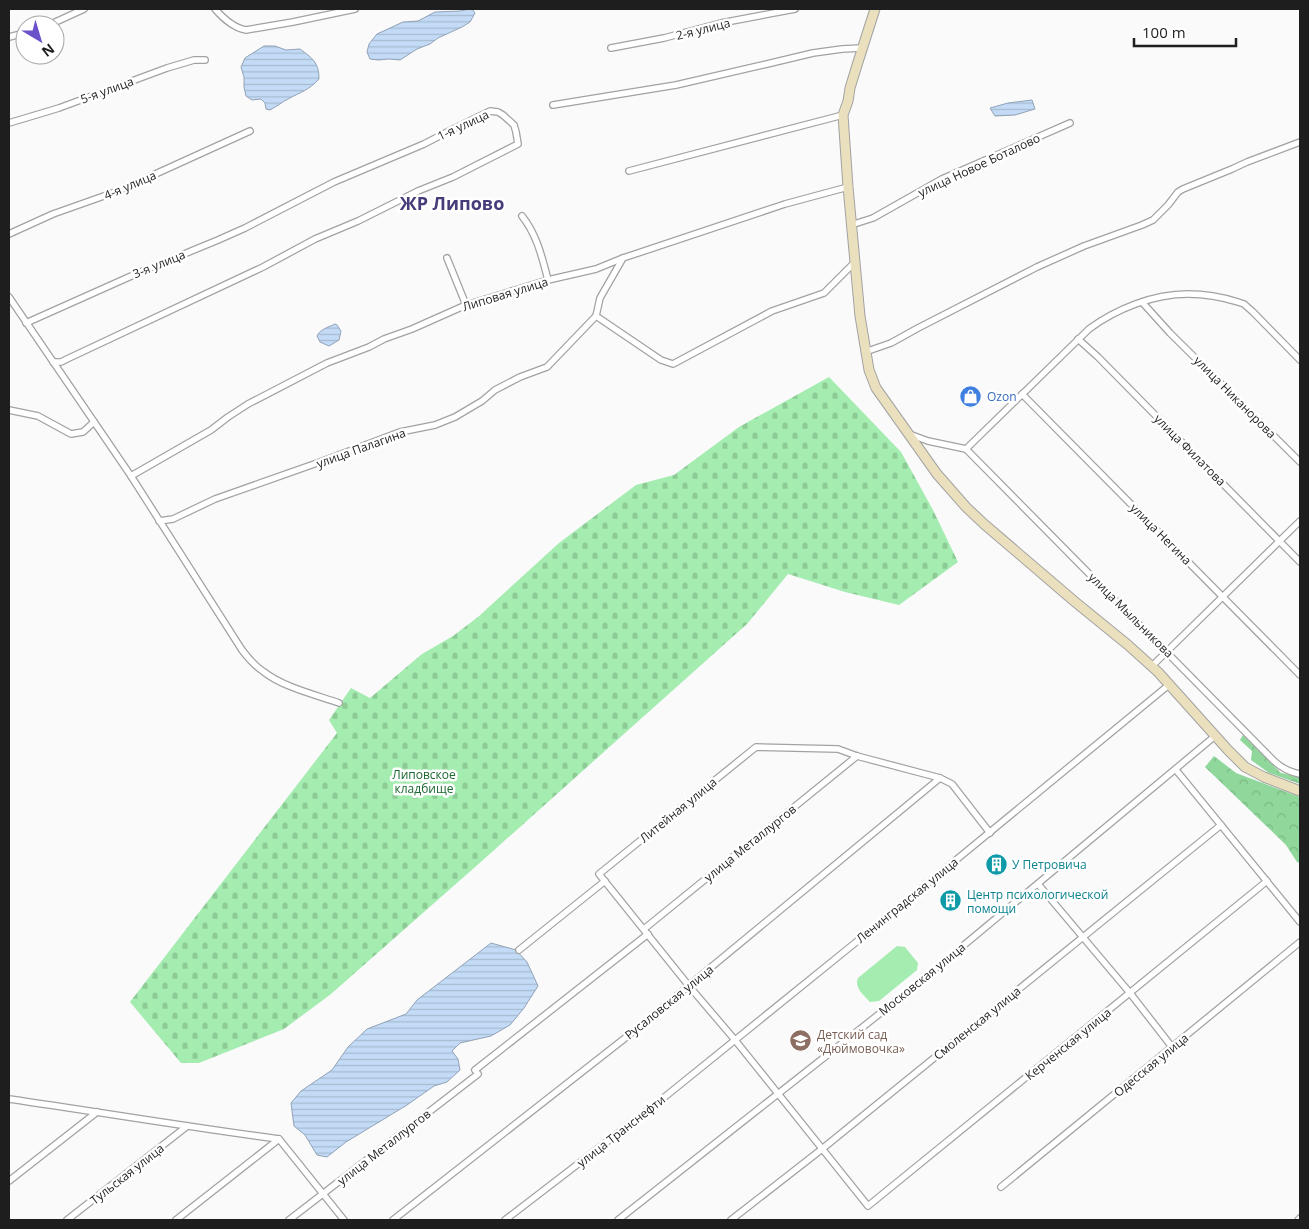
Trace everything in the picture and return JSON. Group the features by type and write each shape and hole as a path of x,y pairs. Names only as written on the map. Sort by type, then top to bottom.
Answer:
{"street":[{"path":"65,18 84,9"},
{"path":"215,9 223,18 242,30 355,9"},
{"name":"2-я улица","path":"611,48 664,38 721,23 795,9"},
{"path":"875,9 862,48 844,115 851,225 860,316 865,352 876,388 949,489 984,524 1152,666 1245,767 1264,777 1300,791"},
{"path":"553,105 676,85 813,52 862,48"},
{"name":"5-я улица","path":"9,123 59,108 167,68 194,60 205,60"},
{"name":"1-я улица","path":"53,362 61,362 263,266 315,239 358,221 418,191 454,177 518,144 514,125 498,112 490,111 424,144 334,182 291,205"},
{"path":"629,171 844,115"},
{"name":"улица Новое Боталово","path":"851,225 873,218 942,179 1070,123"},
{"name":"4-я улица","path":"9,234 53,214 118,192 250,132"},
{"path":"865,352 891,343 1006,282 1060,256 1153,220 1182,189 1300,142"},
{"name":"Липовая улица","path":"131,476 211,430 248,404 306,373 466,305 548,280 596,269 623,258 785,204 848,187"},
{"name":"3-я улица","path":"26,323 138,272 227,236 291,205"},
{"path":"522,216 529,225 541,252 548,280"},
{"path":"447,258 466,305"},
{"name":"улица Палагина","path":"159,521 173,519 215,499 400,432 455,417 482,401 495,390 520,377 547,367 596,316 600,298 623,258"},
{"path":"596,316 661,360 673,364 772,310 824,293 855,262"},
{"path":"908,433 928,441 966,449 1089,329 1105,318 1142,302 1168,296 1189,294 1231,300 1244,304 1300,360"},
{"path":"9,297 131,476 235,640 250,660 262,672 281,682 340,703"},
{"name":"улица Никанорова","path":"1142,302 1170,333 1300,462"},
{"name":"улица Филатова","path":"1078,340 1105,364 1300,562"},
{"name":"улица Негина","path":"1022,394 1300,675"},
{"path":"9,410 38,416 71,434 83,432 94,422"},
{"path":"919,449 928,441"},
{"name":"улица Мыльникова","path":"966,449 1273,760 1283,768 1300,774"},
{"path":"1152,666 1300,521"},
{"name":"Ленинградская улица","path":"735,1040 1170,684"},
{"name":"Московская улица","path":"618,1220 916,985 1216,736"},
{"name":"Литейная улица","path":"605,881 599,874 756,747 838,750 856,756"},
{"path":"856,756 940,778 952,784 990,833"},
{"name":"улица Металлургов","path":"289,1220 476,1072 856,756"},
{"path":"1176,770 1300,922"},
{"name":"Русаловская улица","path":"393,1220 629,1035 940,778"},
{"name":"Смоленская улица","path":"731,1220 1222,825"},
{"path":"519,950 605,881 822,1148"},
{"name":"Керченская улица","path":"822,1148 868,1206 1267,881"},
{"path":"1038,884 1084,937 1172,1047"},
{"name":"Одесская улица","path":"1001,1187 1300,942"},
{"name":"улица Транснефти","path":"505,1220 656,1104 735,1040"},
{"path":"9,1099 186,1127 279,1139 344,1220"},
{"path":"9,1181 97,1112"},
{"name":"Тульская улица","path":"67,1220 186,1127"},
{"path":"176,1220 279,1139"}],"green space":[{"name":"Липовское кладбище","path":"829,377 901,452 933,510 958,562 899,605 845,592 788,574 747,624 331,994 284,1029 199,1063 181,1063 130,1002 337,733 329,720 351,688 370,698 422,654 453,636 478,617 559,543 636,485 674,475 739,427"},
{"path":"1243,735 1281,773 1300,777 1300,784 1269,773 1251,760 1252,751 1240,740"},
{"path":"1214,756 1236,773 1300,797 1300,863 1297,862 1286,845 1205,767"},
{"path":"897,946 905,947 918,963 917,970 879,1001 870,1002 858,988 858,978"}],"water":[{"path":"472,9 475,13 470,22 417,49 400,60 370,59 367,52 369,44 377,34 403,22 418,21 435,12"},
{"path":"264,46 275,46 286,50 300,49 314,61 319,73 319,79 312,86 270,110 266,109 265,103 261,99 252,100 246,96 241,67 245,58"},
{"path":"1032,100 1035,109 1015,115 995,116 990,108 1008,103"},
{"path":"335,324 341,331 339,340 329,346 320,342 318,334 325,328"},
{"path":"491,943 516,950 527,962 538,986 524,1008 510,1025 491,1036 460,1043 452,1051 458,1059 460,1070 447,1082 434,1086 407,1105 346,1142 327,1157 317,1155 305,1135 294,1126 291,1103 301,1091 332,1070 348,1047 367,1029 406,1014 417,1000"}],"place":[{"name":"Ozon","path":"971,396"},
{"name":"У Петровича","path":"996,864"},
{"name":"Центр психологической помощи","path":"951,901"},
{"name":"Детский сад «Дюймовочка»","path":"801,1041"}],"district":[{"name":"ЖР Липово","path":"452,203"}]}
